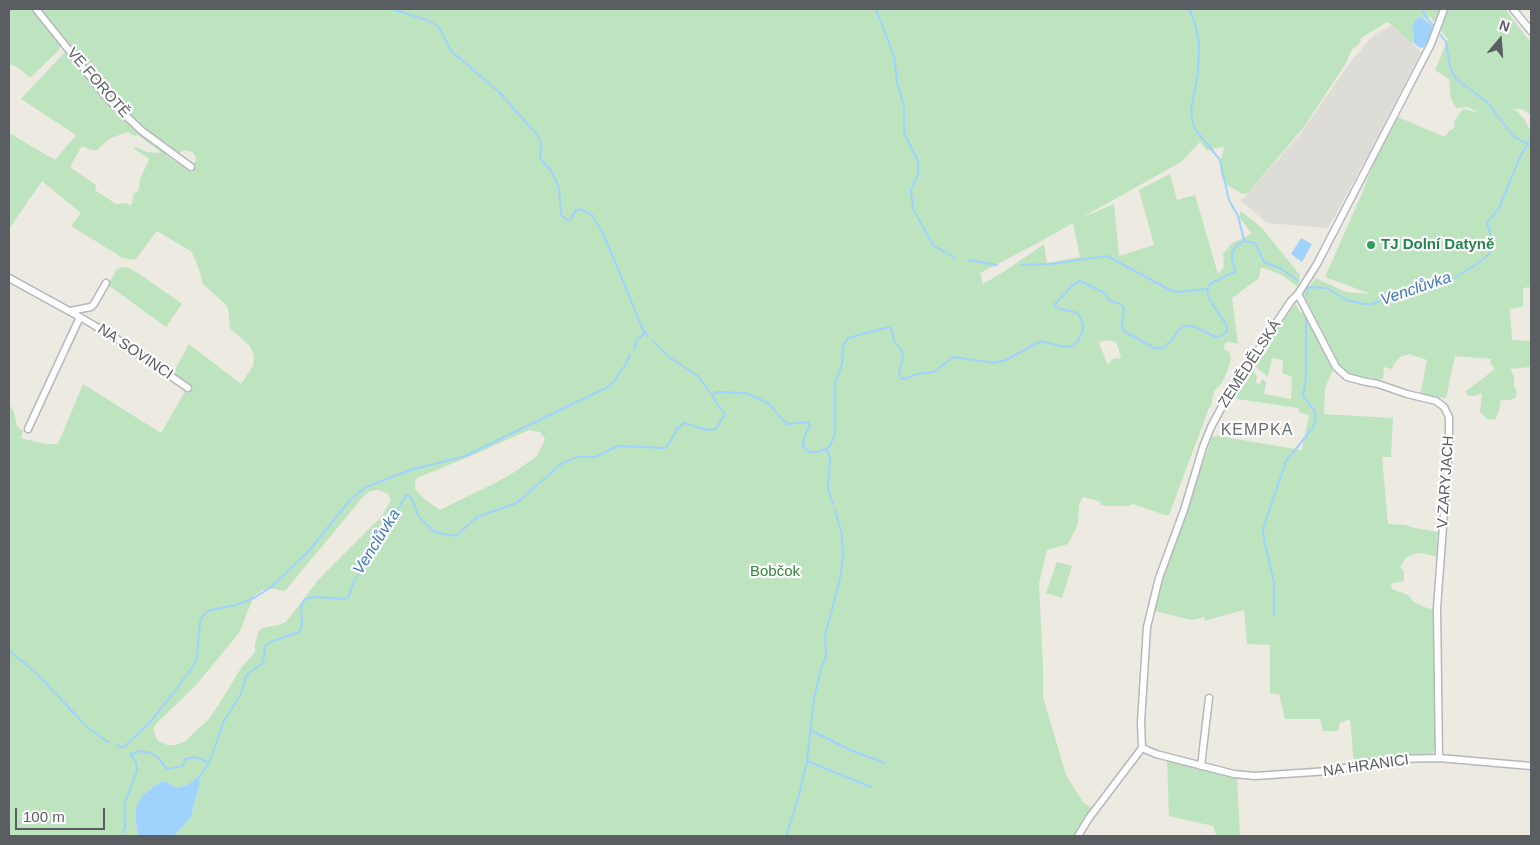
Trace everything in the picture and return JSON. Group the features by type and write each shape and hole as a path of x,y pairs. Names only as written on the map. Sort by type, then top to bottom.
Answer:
{"street":[{"name":"VE FOROTĚ","path":"36,9 108,99 142,132 191,167"},
{"name":"ZEMĚDĚLSKÁ","path":"1142,748 1141,722 1146,627 1159,578 1211,427 1225,401 1317,264 1426,52 1444,9"},
{"path":"1513,9 1531,32"},
{"name":"NA SOVINCI","path":"9,278 118,339 188,388"},
{"name":"NA SOVINCI","path":"69,311 91,307 106,282"},
{"name":"V ZARYJACH","path":"1298,294 1336,367 1347,377 1436,401 1444,406 1449,417 1449,445 1437,608 1439,758"},
{"name":"NA SOVINCI","path":"28,429 80,317"},
{"path":"1201,766 1209,698"},
{"path":"1078,836 1089,818 1142,748"},
{"name":"NA HRANICI","path":"1142,748 1156,754 1201,766 1234,774 1256,776 1328,772 1391,759 1439,758 1531,766"}],"shaded area":[{"path":"1392,25 1421,52 1328,228 1267,223 1240,200 1244,198 1301,133 1351,61 1374,35"}],"green space":[{"name":"Bobčok","path":"9,9 1442,9 1436,25 1430,16 1428,19 1419,17 1412,28 1414,35 1412,44 1387,22 1360,39 1361,41 1352,49 1346,63 1304,127 1248,193 1243,194 1227,185 1221,175 1220,164 1224,147 1207,150 1200,142 1181,162 1081,218 1114,204 1119,256 1154,245 1139,190 1170,174 1177,200 1195,195 1218,274 1224,267 1223,254 1232,243 1252,234 1239,217 1241,211 1262,228 1300,275 1298,287 1282,275 1261,267 1259,278 1232,298 1238,344 1225,343 1224,349 1229,352 1231,358 1228,369 1222,383 1214,391 1211,406 1169,515 1133,504 1128,506 1101,505 1099,501 1083,497 1079,504 1078,524 1068,544 1047,550 1039,584 1043,697 1066,775 1083,802 1093,809 1076,836 173,836 191,817 200,780 178,788 166,782 160,782 143,795 136,808 135,816 138,836 9,836 9,404 14,412 17,426 23,431 21,438 45,444 58,444 83,384 161,433 188,386 172,375 189,344 241,384 253,366 254,356 250,346 230,328 226,305 202,283 192,252 157,231 135,260 123,258 71,226 81,213 42,181 9,229 9,133 55,160 76,135 21,99 63,54 67,53 61,45 58,51 31,77 9,64","holes":["127,132 135,136 138,135 162,153 146,152 136,147 134,148 149,160 140,179 139,190 134,194 132,204 130,205 124,203 116,204 95,190 96,185 70,167 82,146 91,150 97,150 109,139","186,150 195,155 196,160 193,173 165,155 176,154","1073,223 1080,257 1047,263 1044,244 983,284 980,273 1036,244","1107,340 1116,342 1121,356 1119,359 1115,358 1108,365 1099,342","529,430 540,432 545,439 537,456 513,473 440,510 423,498 415,489 417,478","379,490 388,494 391,500 382,516 319,579 286,622 262,628 259,631 255,652 241,668 209,719 184,742 167,745 157,740 153,728 196,685 239,633 254,596 262,590 285,591 370,491"]},
{"path":"1448,9 1505,9 1531,43 1531,117 1530,114 1522,109 1513,109 1525,120 1531,132 1531,287 1523,288 1523,307 1510,309 1512,340 1531,341 1531,367 1510,369 1514,376 1514,385 1517,393 1515,398 1500,401 1500,408 1495,420 1487,419 1480,412 1482,393 1474,396 1467,395 1466,391 1495,369 1490,362 1492,359 1455,356 1446,398 1420,395 1427,360 1409,354 1400,357 1392,369 1384,367 1383,379 1376,380 1369,376 1368,378 1355,376 1342,369 1303,294 1316,278 1346,292 1371,294 1325,277 1374,162 1398,117 1445,137 1454,128 1454,121 1463,109 1480,113 1467,107 1456,108 1451,99 1449,79 1435,70 1448,39 1441,31"},
{"path":"129,268 141,275 182,304 166,327 108,285 117,269"},
{"path":"1295,304 1301,313 1305,312 1334,367 1325,388 1324,414 1393,418 1391,457 1382,457 1388,524 1405,525 1438,532 1436,556 1420,553 1411,555 1405,559 1400,567 1404,571 1404,581 1391,584 1392,589 1408,595 1413,601 1424,607 1435,610 1436,746 1432,754 1393,757 1354,764 1350,719 1340,723 1338,731 1323,731 1320,719 1285,719 1279,694 1270,693 1270,645 1247,644 1244,610 1204,621 1205,617 1192,620 1154,611 1161,581 1212,437 1218,436 1302,450 1309,415 1300,413 1298,408 1231,398 1250,367 1257,376 1256,383 1260,384 1262,379 1266,382 1264,394 1291,399 1292,377 1282,373 1283,360 1272,358 1268,377 1252,364"},
{"path":"1057,562 1072,566 1062,598 1046,593"},
{"path":"1167,760 1237,778 1240,835 1216,835 1213,826 1169,816"}],"water":[{"path":"1419,17 1423,18 1433,29 1423,48 1418,47 1413,42 1412,28 1414,22"},
{"path":"1301,238 1312,244 1302,262 1291,254"},
{"path":"196,778 200,780 191,817 173,836 138,836 135,816 136,808 143,795 160,782 166,782 178,788 189,784"}],"waterway":[{"path":"392,9 427,20 439,27 451,51 500,93 538,136 541,144 540,158 551,171 559,187 561,215 567,220 571,219 575,211 580,209 592,215 604,235 643,330 648,336"},
{"path":"876,9 894,56 897,82 904,106 904,133 918,161 918,174 911,190 913,209 933,245 955,258"},
{"path":"1189,9 1195,23 1199,43 1198,72 1191,110 1192,118 1195,129 1220,160 1229,200 1238,216 1244,240"},
{"path":"1423,9 1425,16 1433,25"},
{"path":"1440,34 1446,42 1450,67 1456,79 1487,102 1514,137 1528,144"},
{"name":"Venclůvka","path":"1306,287 1327,288 1346,300 1372,304 1418,285 1452,279 1477,264 1492,250 1492,240 1487,223 1499,208 1520,157 1528,144 1531,144"},
{"name":"Venclůvka","path":"123,832 125,828 125,802 137,771 136,762 130,754 140,751 151,753 167,769 183,766 185,759 196,757 209,763 224,721 241,694 246,677 263,663 265,646 273,641 299,632 302,625 301,607 305,599 315,597 344,599 349,596 354,580 376,551 406,495 411,497 419,517 435,532 456,536 477,517 517,503 561,464 577,457 595,457 618,446 665,448 677,429 684,423 707,430 716,429 725,414 712,395 716,392 746,393 768,403 787,424 808,422 810,425 804,437 803,446 809,452 819,452 829,447 835,435 835,384 842,364 843,346 848,338 889,327 892,330 894,341 902,351 903,356 899,373 901,378 904,379 917,374 934,372 953,357 994,363 1006,360 1041,341 1064,347 1072,346 1078,341 1083,324 1078,313 1060,309 1054,305 1074,284 1080,281 1105,293 1110,301 1121,304 1124,308 1122,327 1125,332 1155,348 1162,348 1171,341 1182,326 1193,326 1216,337 1221,336 1227,331 1227,326 1208,297 1207,289 1210,284 1236,271 1232,260 1232,252 1237,245 1244,241 1255,243 1264,262 1282,269 1298,281"},
{"path":"1021,265 1050,264 1107,256 1170,290 1179,292 1207,289"},
{"path":"968,260 997,265"},
{"path":"1307,295 1308,288"},
{"path":"1274,615 1274,582 1263,529 1286,461 1312,429 1316,419 1314,410 1303,396 1306,378 1306,314"},
{"path":"634,348 638,339 645,333"},
{"path":"653,341 669,357 698,376 712,395"},
{"path":"467,455 610,386 630,355"},
{"path":"827,450 830,458 828,488 833,504"},
{"path":"123,748 150,722 194,665 197,657 200,622 203,615 210,610 236,605 254,598 271,587 309,551 350,500 366,487 410,470 466,456"},
{"path":"786,836 798,799 807,761 814,698 822,665 826,657 825,636 840,579 843,556 842,535 835,510"},
{"path":"9,651 42,679 87,727 109,742"},
{"path":"810,730 850,750 885,763"},
{"path":"116,745 123,748"},
{"path":"807,761 871,787"},
{"path":"198,779 209,763"}],"place":[{"name":"TJ Dolní Datyně","path":"1371,245"}],"district":[{"name":"KEMPKA","path":"1257,431"}]}
